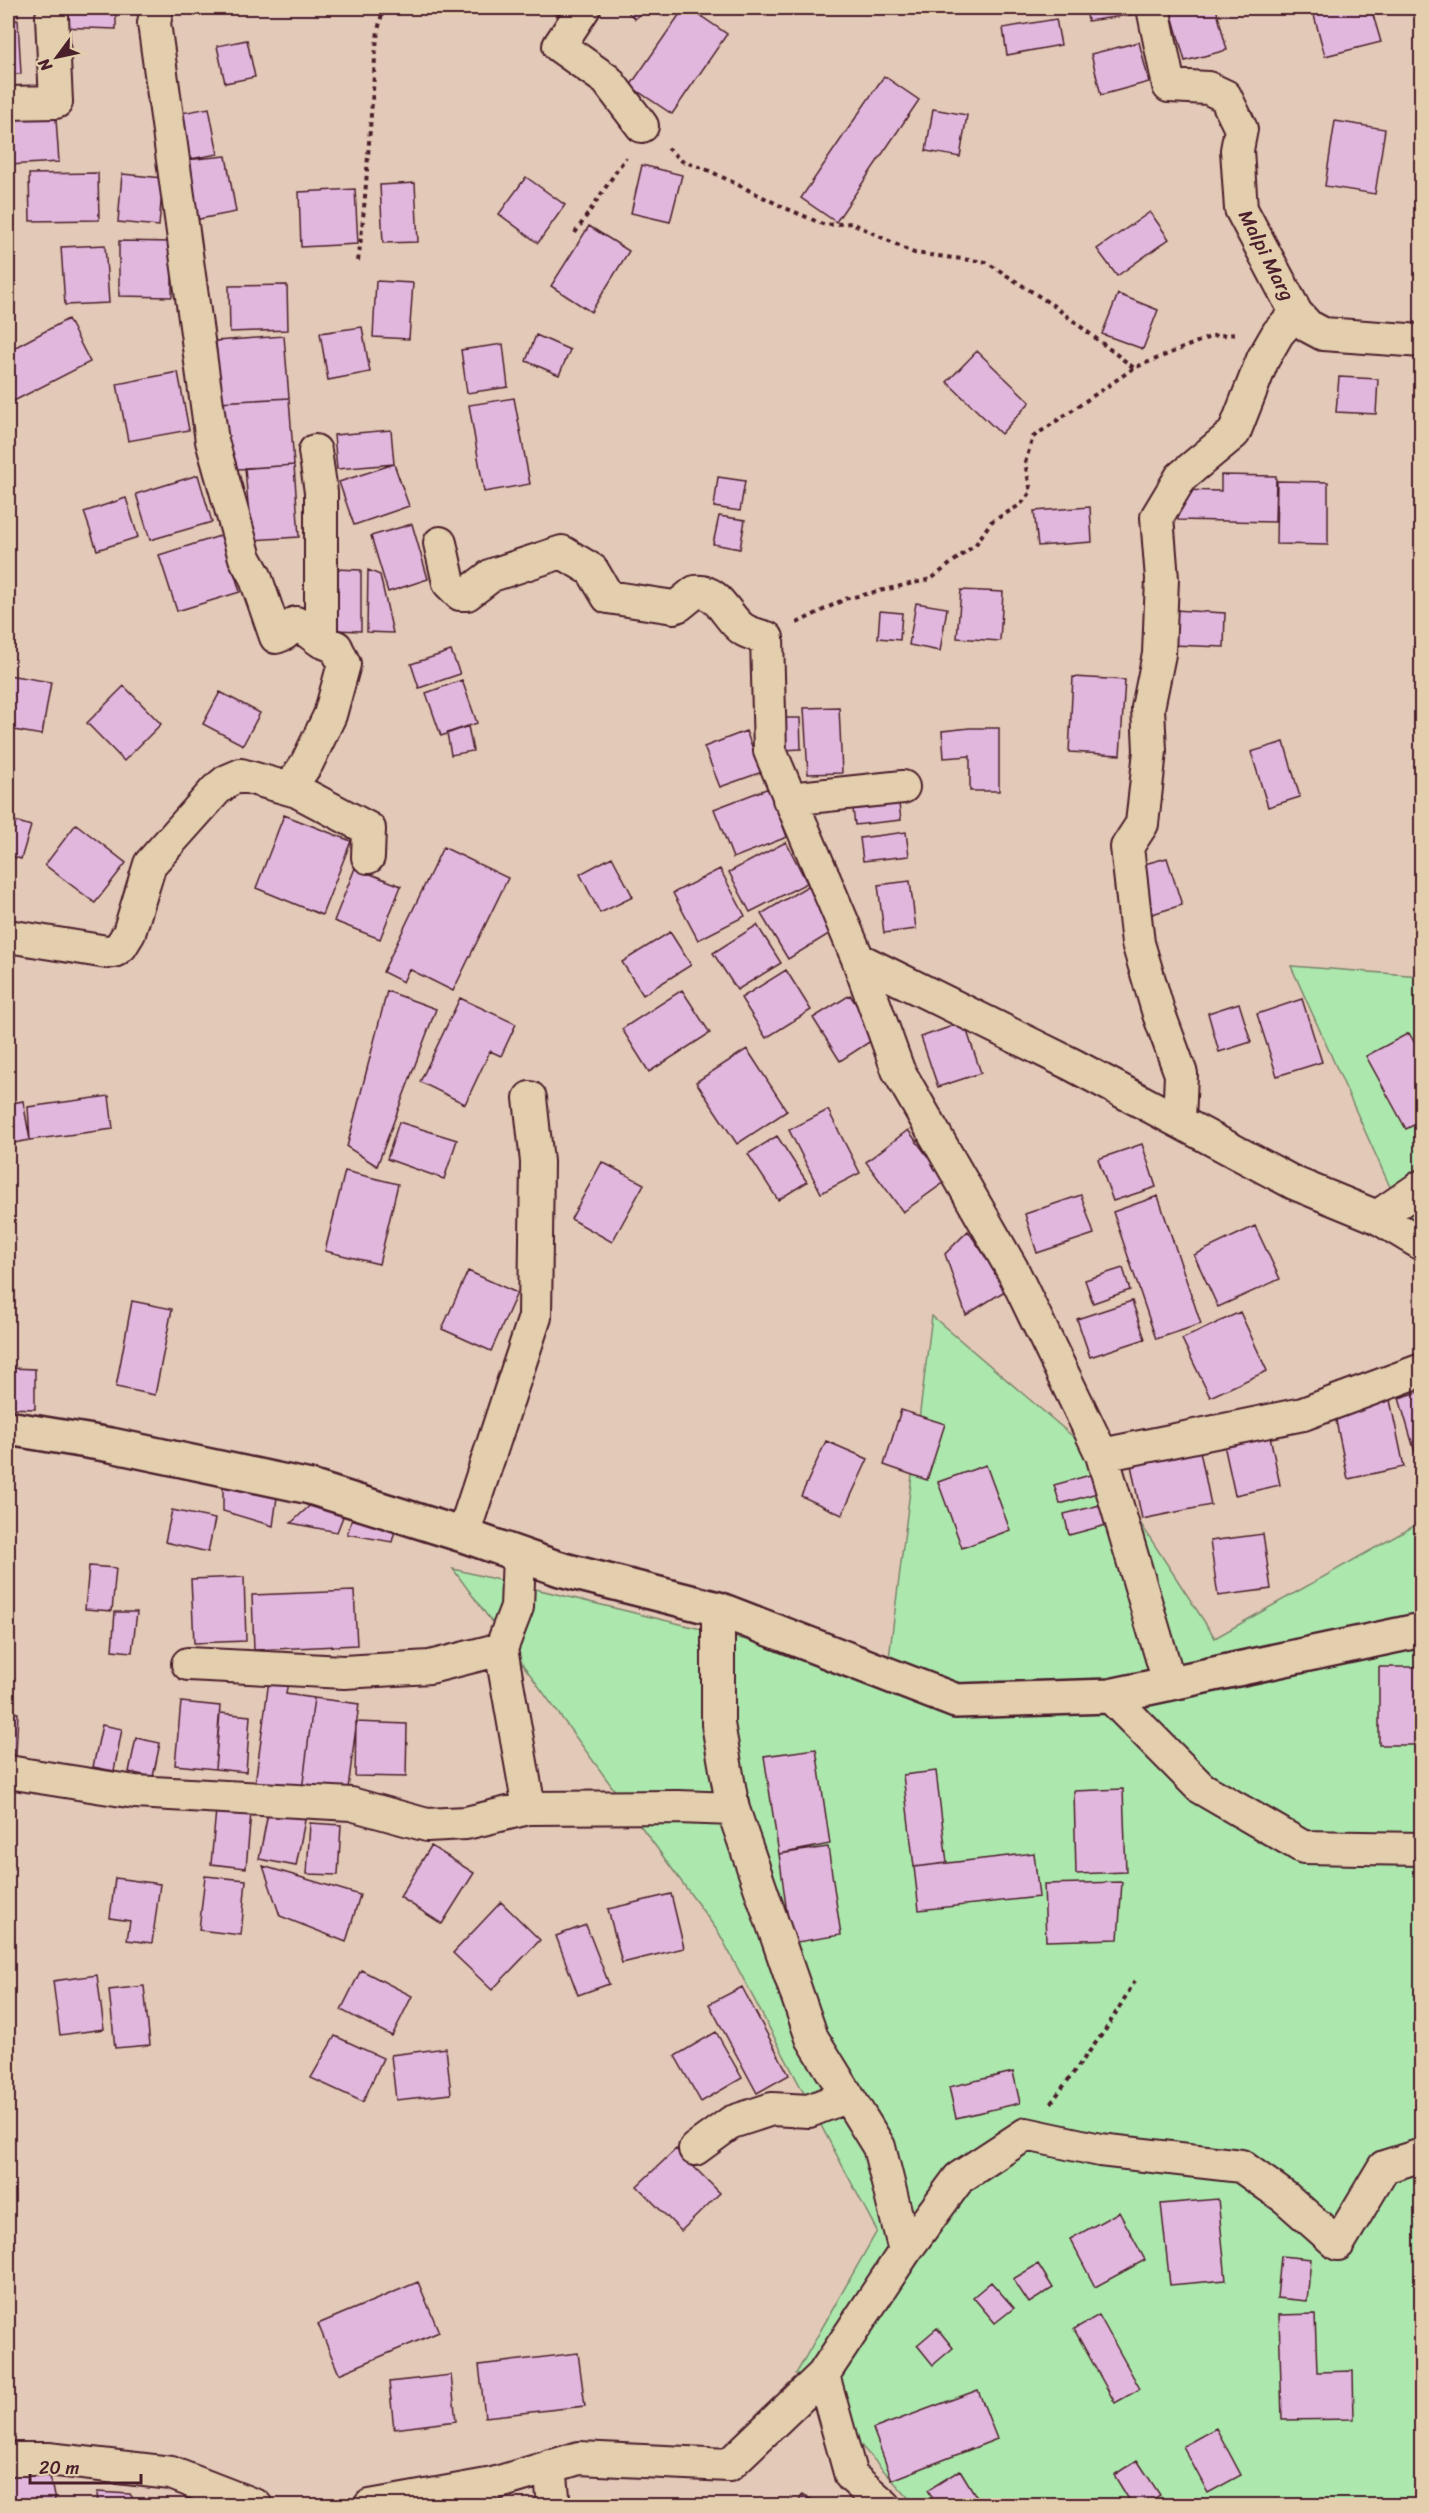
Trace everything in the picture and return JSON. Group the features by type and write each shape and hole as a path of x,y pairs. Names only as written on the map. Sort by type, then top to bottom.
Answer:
{"street":[{"path":"157,8 154,22 212,441 245,558 255,576 273,634 276,637 284,634 296,623 321,641 336,647 344,664 330,715 307,763 296,779 297,791"},
{"path":"584,8 559,46 607,80 642,126"},
{"name":"Malpi Marg","path":"1153,8 1169,86 1208,88 1225,96 1241,129 1237,150 1241,209 1287,323 1308,326 1323,334 1422,341"},
{"path":"8,103 56,102 52,16"},
{"path":"1179,1121 1181,1074 1159,1014 1138,943 1127,848 1142,824 1150,751 1148,708 1159,654 1162,579 1157,517 1181,477 1234,433 1255,376 1287,323"},
{"path":"315,451 321,492 321,641"},
{"path":"440,543 449,583 460,594 466,594 492,575 562,552 592,570 609,597 674,607 680,605 695,592 705,593 715,598 743,629 767,638 770,751 858,958 898,1070 1012,1269 1102,1455 1169,1682"},
{"path":"8,936 107,952 114,951 129,933 150,864 216,790 227,781 241,775 297,791 369,829 368,857"},
{"path":"789,799 903,788"},
{"path":"858,958 1073,1065 1294,1183 1377,1217 1422,1244"},
{"path":"463,1535 535,1317 537,1162 530,1098"},
{"path":"1377,1217 1422,1186"},
{"path":"1102,1455 1303,1414 1422,1370"},
{"path":"8,1428 111,1445 310,1487 463,1535 560,1569 718,1609 956,1701 1110,1696 1422,1630"},
{"path":"519,1555 517,1607 501,1649 529,1808"},
{"path":"718,1609 718,1724 733,1809 812,2038 879,2147 905,2251"},
{"path":"188,1664 344,1672 430,1667 501,1649"},
{"path":"1110,1696 1201,1788 1303,1847 1422,1849"},
{"path":"8,1772 135,1792 351,1804 428,1825 466,1823 529,1808 733,1809"},
{"path":"694,2149 732,2122 772,2109 810,2111 847,2096"},
{"path":"370,2505 493,2484 579,2458 729,2465 823,2375 905,2251 958,2178 1026,2134 1100,2150 1241,2166 1286,2198 1338,2244 1384,2167 1422,2155"},
{"path":"823,2375 851,2476 885,2505"},
{"path":"8,2459 48,2459 171,2473 256,2505"},
{"path":"550,2466 554,2505"}],"path":[{"path":"358,261 366,204 375,63 384,8"},
{"path":"575,233 625,160 642,126 682,160 825,225 852,224 914,253 986,262 1054,306 1134,368"},
{"path":"767,638 845,599 931,579 976,544 991,522 1020,505 1030,492 1025,463 1033,437 1134,368 1212,336 1287,323"},
{"path":"1026,2134 1106,2029 1135,1981"}],"green space":[{"path":"1291,966 1421,976 1421,1256"},
{"path":"932,1316 1098,1458 1215,1638 1421,1522 1421,2505 915,2505 796,2374 877,2231 719,1933 453,1569 887,1674"}],"building":[{"path":"58,8 116,8 116,29 57,27"},
{"path":"546,8 563,8 557,15"},
{"path":"624,8 646,8 635,19"},
{"path":"684,8 689,8 727,34 672,114 630,86"},
{"path":"1086,8 1135,8 1136,14 1088,21"},
{"path":"1170,8 1216,8 1227,50 1185,61"},
{"path":"1312,8 1371,8 1381,42 1325,56"},
{"path":"1056,19 1061,45 1007,55 1003,28"},
{"path":"18,20 21,74 8,74 8,21"},
{"path":"247,40 255,77 225,83 217,46"},
{"path":"1139,42 1149,82 1101,95 1091,54"},
{"path":"884,76 919,100 836,222 801,198"},
{"path":"55,105 59,162 8,165 8,108"},
{"path":"209,108 218,154 185,160 176,114"},
{"path":"933,109 967,115 960,157 926,151"},
{"path":"1335,121 1385,129 1375,194 1325,186"},
{"path":"226,156 236,212 194,220 185,160"},
{"path":"642,165 682,175 670,222 631,213"},
{"path":"98,173 99,220 30,221 29,174"},
{"path":"122,174 163,178 159,226 118,222"},
{"path":"526,177 565,205 538,243 499,214"},
{"path":"415,183 418,242 383,243 380,185"},
{"path":"355,189 358,244 301,247 299,192"},
{"path":"1150,212 1169,239 1117,276 1097,249"},
{"path":"589,226 629,251 591,312 551,286"},
{"path":"119,241 172,242 172,297 119,296"},
{"path":"105,245 109,303 65,305 61,247"},
{"path":"376,281 413,283 409,339 373,337"},
{"path":"287,285 288,330 230,332 229,286"},
{"path":"1118,294 1158,310 1143,349 1102,334"},
{"path":"68,319 90,362 8,404 8,351"},
{"path":"362,327 370,372 328,380 320,333"},
{"path":"536,335 570,350 559,375 526,361"},
{"path":"284,336 289,398 220,402 216,341"},
{"path":"503,344 508,387 467,393 461,350"},
{"path":"977,351 1030,402 1001,434 947,382"},
{"path":"178,372 189,430 128,441 117,384"},
{"path":"1339,377 1378,379 1376,414 1336,412"},
{"path":"289,398 294,465 223,470 218,402"},
{"path":"514,398 530,484 484,492 469,405"},
{"path":"391,430 394,464 337,469 334,435"},
{"path":"394,464 409,506 354,525 339,482"},
{"path":"294,465 299,537 251,540 245,468"},
{"path":"198,475 212,522 150,540 136,494"},
{"path":"1221,475 1276,476 1275,522 1178,520 1179,490 1221,491"},
{"path":"718,477 745,481 740,511 714,507"},
{"path":"1277,481 1328,482 1328,545 1276,544"},
{"path":"126,498 138,537 97,550 84,512"},
{"path":"1090,507 1092,542 1038,546 1034,511"},
{"path":"719,516 745,520 740,549 713,544"},
{"path":"412,524 428,579 388,592 371,536"},
{"path":"223,535 240,592 177,611 159,555"},
{"path":"334,569 361,570 361,631 334,630"},
{"path":"368,570 380,575 393,633 367,632"},
{"path":"961,590 1003,592 1000,641 957,638"},
{"path":"916,603 947,608 940,651 909,645"},
{"path":"1174,610 1225,613 1224,647 1172,645"},
{"path":"880,611 902,613 900,640 878,638"},
{"path":"451,651 460,674 419,688 411,664"},
{"path":"8,675 51,682 42,735 8,729"},
{"path":"1073,677 1125,680 1120,755 1069,752"},
{"path":"462,680 477,723 441,736 426,693"},
{"path":"124,686 161,724 124,761 87,723"},
{"path":"220,692 260,713 243,745 203,724"},
{"path":"839,707 842,773 808,774 804,708"},
{"path":"782,718 800,718 801,749 783,750"},
{"path":"468,726 473,751 451,755 447,733"},
{"path":"999,728 999,791 970,791 970,756 944,758 942,731"},
{"path":"746,731 762,772 720,787 704,747"},
{"path":"1284,742 1300,797 1268,807 1251,752"},
{"path":"769,788 787,837 733,858 714,809"},
{"path":"899,804 901,820 855,825 853,809"},
{"path":"284,815 351,841 322,915 256,888"},
{"path":"8,819 31,826 21,859 8,855"},
{"path":"76,824 126,863 95,903 45,865"},
{"path":"906,832 909,856 863,861 860,838"},
{"path":"786,842 807,883 750,912 729,872"},
{"path":"443,847 508,878 453,991 409,969 403,982 383,972"},
{"path":"612,857 633,897 600,913 580,874"},
{"path":"1167,858 1182,905 1152,914 1137,866"},
{"path":"355,868 401,886 380,939 334,921"},
{"path":"720,869 745,916 698,940 673,893"},
{"path":"910,881 916,929 884,933 878,885"},
{"path":"811,884 837,929 788,959 761,914"},
{"path":"757,925 781,963 737,990 713,953"},
{"path":"670,932 691,965 643,995 622,962"},
{"path":"786,970 811,1010 766,1038 741,998"},
{"path":"682,990 710,1033 649,1072 622,1029"},
{"path":"387,991 436,1009 377,1166 347,1147"},
{"path":"850,995 877,1037 840,1061 813,1018"},
{"path":"460,998 516,1024 501,1056 490,1051 465,1104 420,1082"},
{"path":"1302,999 1322,1062 1277,1076 1257,1014"},
{"path":"1239,1003 1251,1042 1219,1052 1208,1013"},
{"path":"964,1022 981,1073 938,1087 921,1037"},
{"path":"1409,1033 1422,1056 1422,1121 1406,1129 1366,1056"},
{"path":"747,1049 787,1111 737,1144 696,1082"},
{"path":"109,1096 113,1129 30,1140 28,1107"},
{"path":"23,1101 30,1140 8,1144 8,1104"},
{"path":"828,1110 860,1173 821,1193 789,1130"},
{"path":"399,1122 457,1140 444,1179 387,1159"},
{"path":"908,1130 946,1181 903,1212 866,1162"},
{"path":"777,1136 807,1182 778,1200 748,1154"},
{"path":"1142,1144 1156,1187 1113,1201 1098,1159"},
{"path":"602,1162 644,1184 612,1242 571,1219"},
{"path":"345,1171 398,1184 379,1264 325,1251"},
{"path":"1081,1195 1094,1234 1037,1253 1025,1214"},
{"path":"1158,1196 1201,1324 1156,1339 1113,1212"},
{"path":"1255,1226 1280,1279 1218,1307 1194,1255"},
{"path":"968,1231 1008,1289 966,1315 945,1254"},
{"path":"1123,1268 1130,1290 1093,1303 1085,1280"},
{"path":"468,1271 517,1293 491,1351 442,1329"},
{"path":"132,1301 172,1309 155,1395 116,1387"},
{"path":"1132,1301 1145,1339 1090,1357 1077,1319"},
{"path":"1240,1312 1267,1371 1210,1397 1182,1339"},
{"path":"10,1368 35,1369 35,1409 8,1408"},
{"path":"1422,1391 1422,1450 1415,1452 1399,1398"},
{"path":"1390,1400 1404,1467 1348,1479 1334,1411"},
{"path":"901,1410 945,1424 927,1480 884,1465"},
{"path":"1269,1431 1280,1485 1235,1495 1223,1440"},
{"path":"826,1441 868,1459 842,1515 801,1496"},
{"path":"1200,1451 1211,1505 1142,1519 1131,1465"},
{"path":"986,1465 1010,1530 962,1548 938,1482"},
{"path":"1101,1472 1107,1490 1060,1504 1054,1485"},
{"path":"223,1481 278,1490 273,1526 223,1511"},
{"path":"317,1499 346,1509 337,1532 291,1523"},
{"path":"1104,1504 1110,1524 1069,1535 1064,1514"},
{"path":"356,1509 397,1523 392,1542 347,1534"},
{"path":"172,1510 215,1519 208,1552 165,1542"},
{"path":"1263,1534 1271,1589 1218,1596 1210,1541"},
{"path":"89,1566 116,1568 112,1611 85,1609"},
{"path":"244,1577 246,1641 194,1643 191,1579"},
{"path":"354,1591 357,1645 254,1650 252,1595"},
{"path":"115,1612 137,1612 132,1652 112,1650"},
{"path":"1379,1667 1422,1667 1422,1745 1379,1745"},
{"path":"270,1673 289,1675 286,1694 314,1698 302,1790 255,1784"},
{"path":"314,1698 359,1704 347,1796 302,1790"},
{"path":"181,1702 220,1706 215,1769 175,1765"},
{"path":"8,1712 18,1713 16,1755 8,1755"},
{"path":"220,1713 250,1716 246,1772 215,1769"},
{"path":"356,1722 407,1724 406,1777 355,1776"},
{"path":"102,1725 122,1729 114,1771 93,1767"},
{"path":"136,1738 160,1743 153,1777 129,1772"},
{"path":"816,1749 830,1844 779,1854 764,1756"},
{"path":"936,1771 947,1863 914,1867 903,1775"},
{"path":"1123,1789 1126,1872 1076,1874 1074,1791"},
{"path":"270,1803 307,1810 296,1866 259,1859"},
{"path":"216,1810 251,1813 246,1868 211,1864"},
{"path":"310,1823 341,1825 338,1875 307,1874"},
{"path":"431,1846 474,1873 442,1924 400,1897"},
{"path":"828,1847 841,1935 791,1943 779,1854"},
{"path":"1034,1853 1039,1897 919,1910 914,1867"},
{"path":"263,1866 360,1895 346,1942 280,1916"},
{"path":"205,1876 246,1880 241,1935 199,1930"},
{"path":"115,1878 160,1884 152,1943 127,1940 130,1921 110,1918"},
{"path":"1122,1882 1118,1939 1046,1941 1044,1884"},
{"path":"671,1894 684,1948 622,1963 608,1909"},
{"path":"501,1902 540,1940 492,1990 453,1953"},
{"path":"586,1925 609,1984 578,1995 556,1936"},
{"path":"361,1970 412,1996 392,2036 341,2010"},
{"path":"97,1975 104,2029 60,2035 53,1981"},
{"path":"144,1986 150,2045 115,2048 109,1990"},
{"path":"742,1987 789,2075 757,2093 709,2004"},
{"path":"716,2032 742,2078 701,2102 675,2056"},
{"path":"335,2036 383,2058 363,2102 311,2078"},
{"path":"446,2048 451,2094 396,2100 391,2055"},
{"path":"1013,2072 1020,2103 956,2118 949,2087"},
{"path":"676,2149 720,2193 681,2231 637,2186"},
{"path":"1218,2199 1226,2280 1170,2285 1161,2204"},
{"path":"1119,2212 1145,2260 1095,2287 1070,2239"},
{"path":"1281,2256 1311,2259 1307,2301 1277,2298"},
{"path":"1038,2264 1053,2288 1029,2303 1013,2279"},
{"path":"418,2282 439,2332 339,2374 318,2324"},
{"path":"991,2282 1014,2308 995,2323 973,2297"},
{"path":"1315,2314 1317,2372 1353,2371 1354,2419 1282,2420 1279,2315"},
{"path":"1099,2315 1140,2389 1115,2403 1074,2329"},
{"path":"937,2328 953,2348 933,2365 917,2345"},
{"path":"578,2353 585,2406 485,2417 479,2365"},
{"path":"451,2375 456,2421 394,2429 389,2382"},
{"path":"978,2390 997,2439 892,2480 873,2429"},
{"path":"1216,2428 1241,2475 1208,2493 1183,2446"},
{"path":"1137,2460 1160,2495 1143,2506 1133,2506 1114,2475"},
{"path":"48,2467 56,2506 8,2506 8,2475"},
{"path":"960,2470 982,2506 937,2506 928,2490"},
{"path":"97,2492 130,2494 138,2506 98,2506"},
{"path":"802,2495 826,2506 797,2506"}]}
